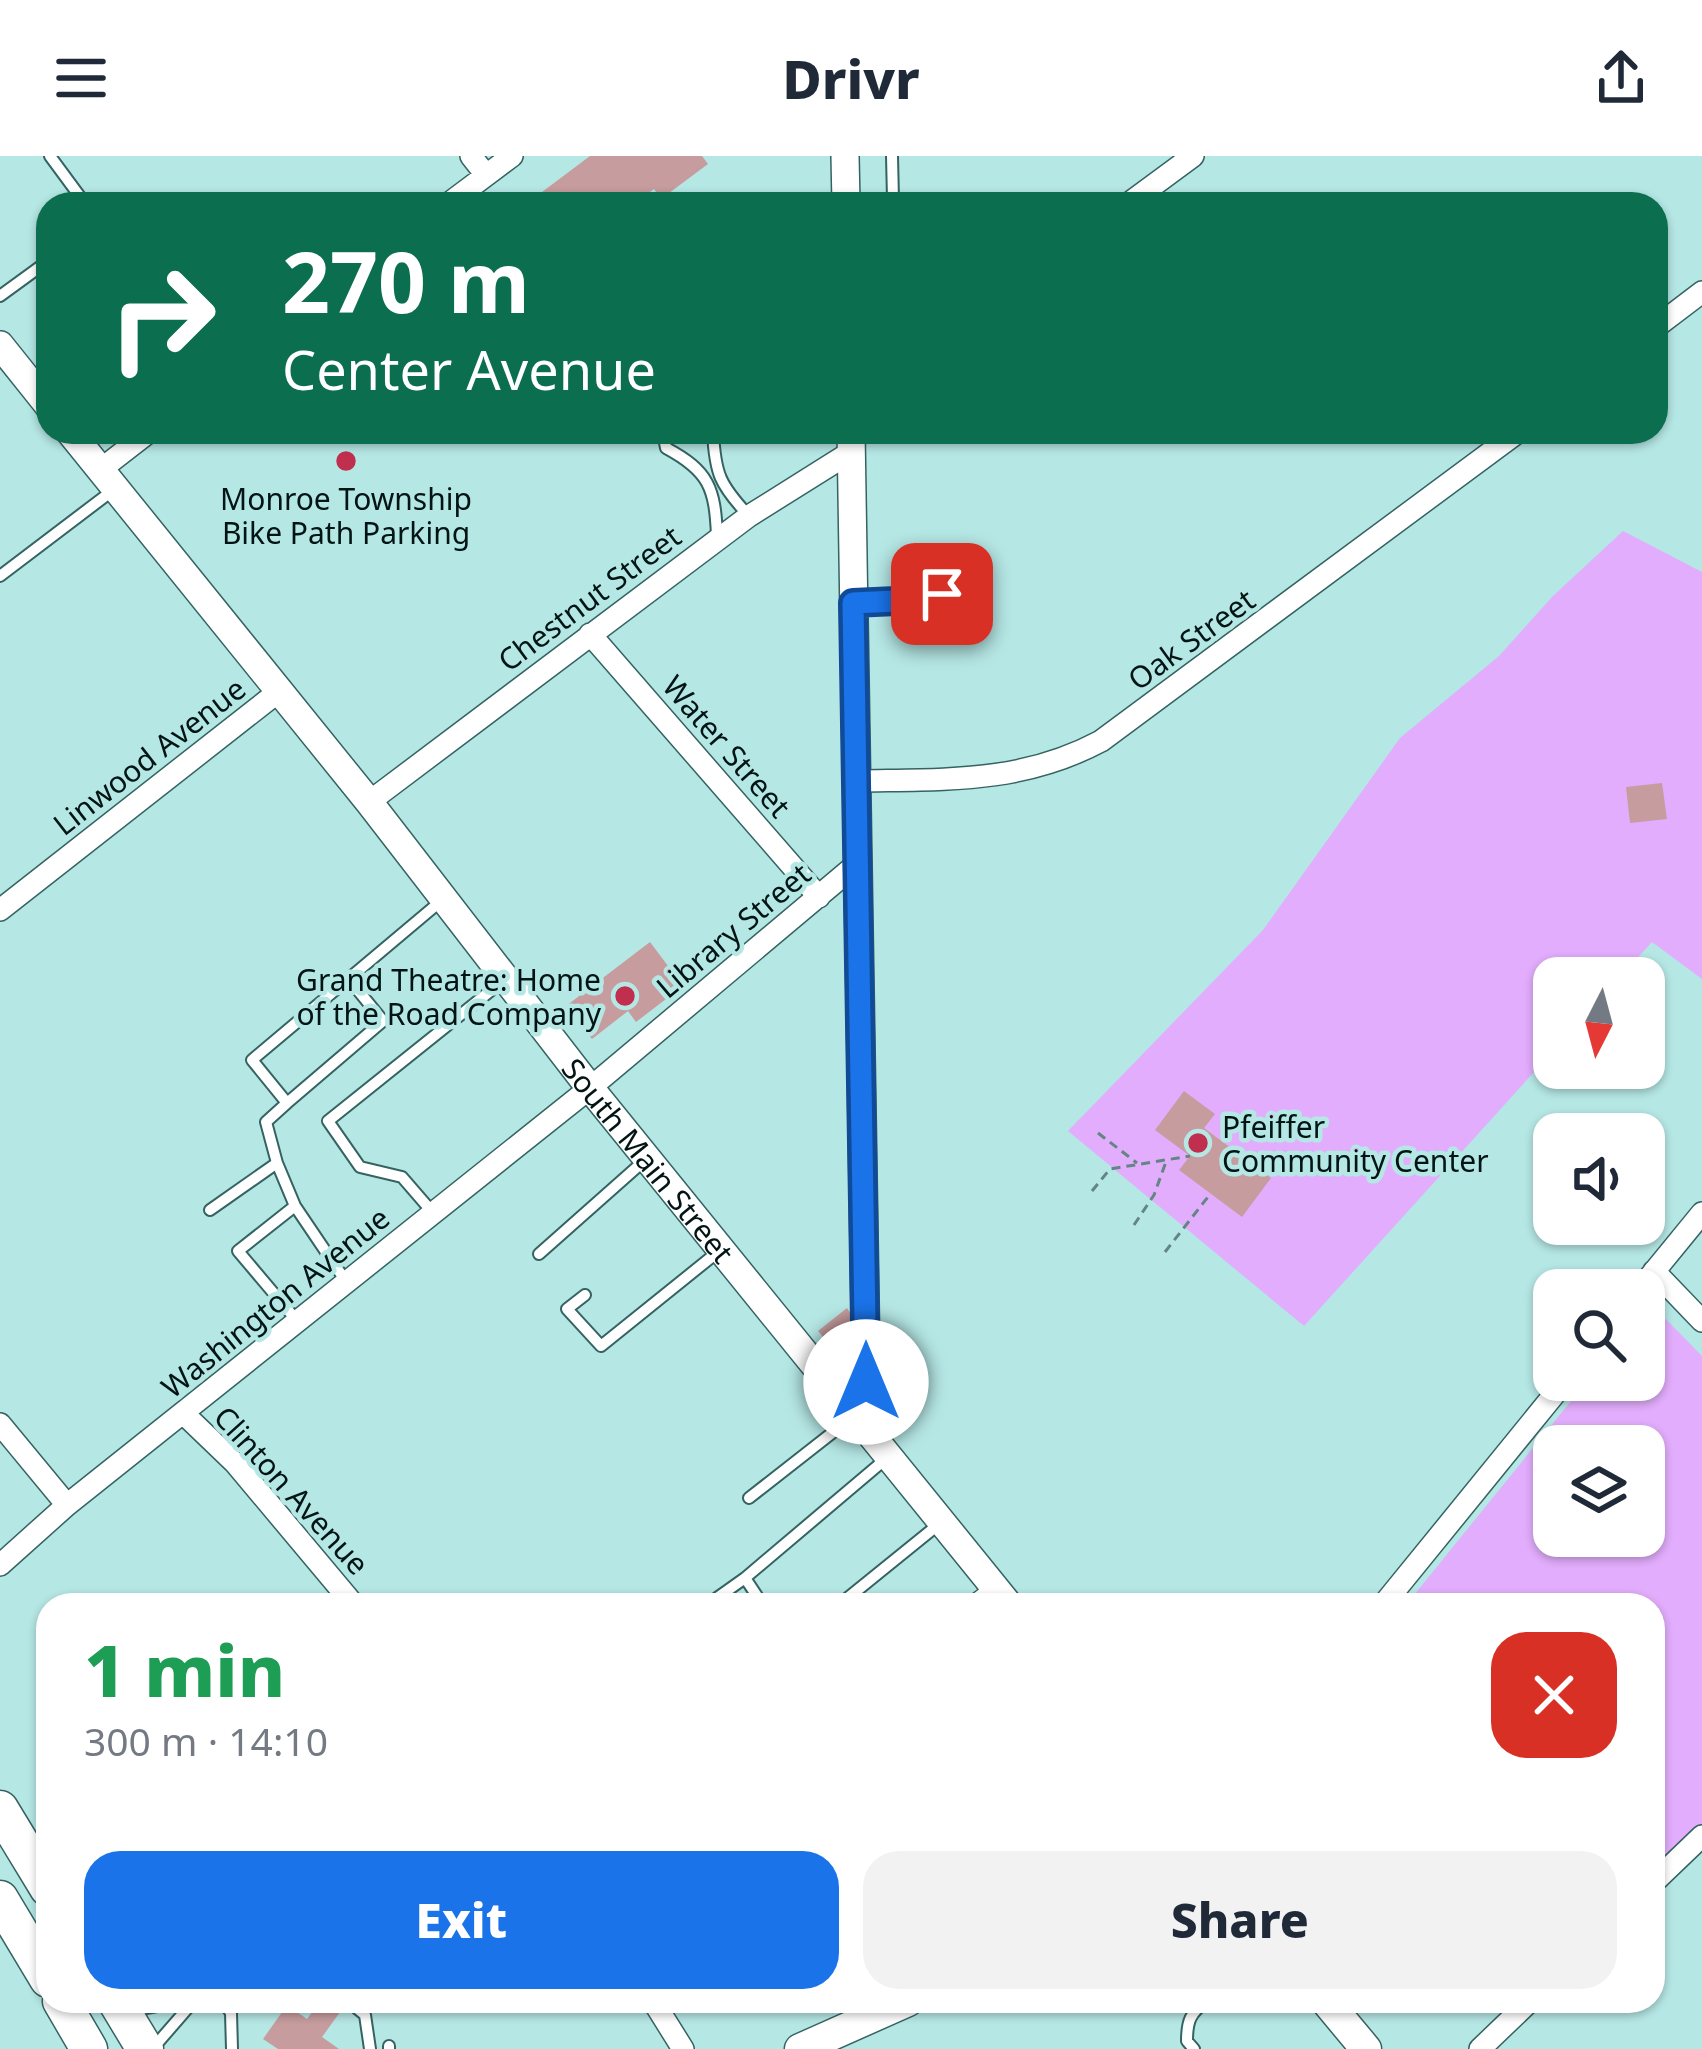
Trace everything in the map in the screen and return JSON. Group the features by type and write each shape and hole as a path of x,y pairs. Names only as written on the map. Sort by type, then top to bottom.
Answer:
{"highway":[{"path":"0,1809 36,1868"},
{"path":"4,1914 36,1961"},
{"path":"68,2013 89,2049"},
{"path":"124,2013 149,2049"}],"main road":[{"path":"800,2049 881,2013"},
{"path":"1335,2013 1366,2049"}],"street":[{"path":"471,156 486,175"},
{"path":"464,192 512,156"},
{"path":"845,156 846,192"},
{"path":"1144,192 1193,156"},
{"path":"1668,318 1702,292"},
{"path":"0,344 36,390"},
{"name":"South Main Street","path":"79,444 369,802 590,1088 891,1455 943,1521 989,1593"},
{"path":"107,480 138,444"},
{"name":"Chestnut Street","path":"369,802 847,444"},
{"path":"850,444 862,1419"},
{"name":"Oak Street","path":"855,782 1020,773 1084,750 1221,655 1502,444"},
{"path":"853,603 942,594"},
{"name":"Water Street","path":"590,634 819,897"},
{"name":"Linwood Avenue","path":"0,910 278,692"},
{"name":"Library Street","path":"590,1088 858,863"},
{"name":"Washington Avenue","path":"0,1565 67,1505 590,1088"},
{"path":"1656,1269 1702,1213"},
{"path":"1665,1282 1702,1321"},
{"path":"1393,1593 1549,1401"},
{"name":"Clinton Avenue","path":"184,1414 235,1463 344,1593"},
{"path":"0,1424 67,1505"},
{"path":"1665,1871 1702,1836"},
{"path":"660,2013 683,2049"},
{"path":"1480,2049 1518,2013"}],"lane":[{"path":"50,156 77,192"},
{"path":"892,156 894,192"},
{"path":"0,296 36,270"},
{"path":"665,444 708,478 716,503 718,539"},
{"path":"713,444 714,466 724,489 749,516"},
{"path":"0,576 107,480"},
{"path":"287,1102 252,1060 443,899"},
{"path":"347,1283 295,1206 266,1122 383,1021 348,978"},
{"path":"434,1214 402,1177 360,1167 328,1121 506,979"},
{"path":"539,1254 647,1158"},
{"path":"210,1210 277,1163"},
{"path":"295,1206 238,1251 298,1322"},
{"path":"585,1295 568,1309 602,1346 722,1249"},
{"path":"749,1498 862,1419"},
{"path":"724,1593 891,1455"},
{"path":"854,1593 943,1521"},
{"path":"745,1578 755,1593"},
{"path":"149,2049 183,2013"},
{"path":"231,2013 232,2049"},
{"path":"363,2013 370,2049"},
{"path":"1191,2013 1187,2042 1194,2049"}],"path":[{"path":"1098,1133 1139,1164"},
{"path":"1093,1191 1110,1169 1190,1156"},
{"path":"1134,1226 1154,1195 1167,1159"},
{"path":"1165,1252 1211,1193"}],"shaded area":[{"path":"1623,531 1702,572 1702,979 1652,942 1638,957 1533,957 1533,1073 1304,1326 1068,1131 1263,930 1400,738 1499,656 1553,596"},
{"path":"1665,1318 1702,1356 1702,1831 1665,1866 1665,1593 1416,1593 1533,1448 1533,1557 1665,1557 1665,1425 1552,1425 1571,1401 1665,1401"}],"building":[{"path":"590,156 702,156 708,164 670,192 542,192"},
{"path":"1662,783 1667,819 1630,823 1626,787"},
{"name":"Grand Theatre: Home of the Road Company","path":"650,942 683,986 636,1022 628,1011 592,1039 566,1006"},
{"name":"Pfeiffer Community Center","path":"1184,1091 1215,1114 1204,1128 1271,1178 1242,1217 1179,1170 1190,1156 1155,1130"},
{"path":"847,1308 854,1319 854,1357 843,1360 818,1331"},
{"path":"281,2013 298,2013 307,2019 311,2013 339,2013 322,2037 339,2049 278,2049 263,2039"}],"place":[{"name":"Monroe Township Bike Path Parking","path":"346,461"},
{"name":"Grand Theatre: Home of the Road Company","path":"625,996"},
{"name":"Pfeiffer Community Center","path":"1198,1143"}],"route":[{"path":"866,1382 853,603 942,594"}]}
